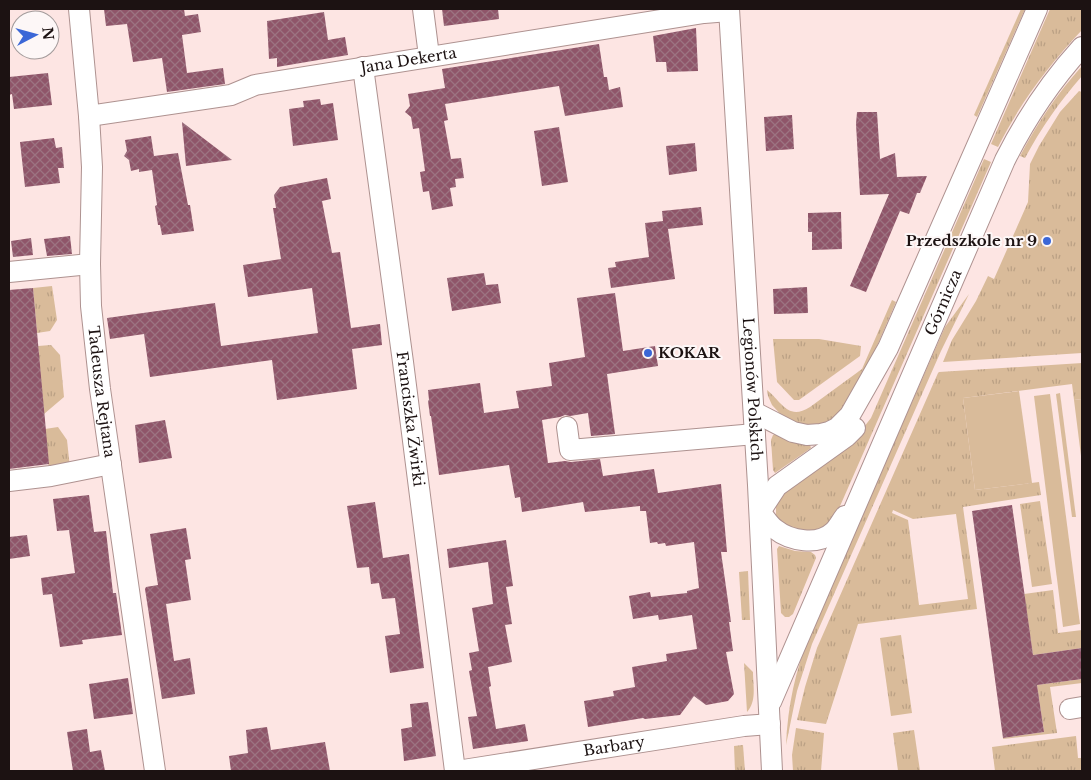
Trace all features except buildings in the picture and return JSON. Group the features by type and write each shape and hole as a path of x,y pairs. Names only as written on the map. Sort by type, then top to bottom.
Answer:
{"street":[{"name":"Tadeusza Rejtana","path":"78,9 89,116 92,167 91,306 100,389 155,771"},
{"path":"423,9 429,56"},
{"name":"Górnicza","path":"863,489 833,532 811,541 789,537 780,533 773,528 760,512 777,486 853,430 867,408 888,348 1037,9"},
{"name":"Jana Dekerta","path":"89,116 231,95 255,85 429,56 704,12 729,10"},
{"name":"Legionów Polskich","path":"729,10 760,512 772,771"},
{"name":"Górnicza","path":"769,716 863,489 974,229 1010,151 1033,109 1057,76 1082,47"},
{"name":"Franciszka Żwirki","path":"363,68 456,771"},
{"path":"9,272 90,264"},
{"name":"Górnicza","path":"754,412 793,432 821,434 829,432 837,428 850,415 888,348"},
{"path":"567,427 570,450 755,434"},
{"path":"9,481 51,476 112,464"},
{"name":"Barbary","path":"456,771 744,726 769,716"}],"green space":[{"path":"1021,9 1025,9 977,117 974,115"},
{"path":"1050,9 1082,9 1082,30 1035,86 998,147 991,144"},
{"path":"1082,66 1082,76 1051,115 1025,158 1020,156 1048,109"},
{"name":"Przedszkole nr 9","path":"1079,91 1082,92 1082,353 943,362 952,340 976,301 988,276 994,279 1028,202 1030,164 1039,146 1060,112"},
{"path":"984,159 991,162 837,513 829,524 821,528 810,532 793,530 778,519 776,515 776,504 779,495 860,432 871,418"},
{"path":"52,286 57,320 50,331 37,333 33,288"},
{"path":"969,294 941,351 812,644 797,691 786,745 788,716 793,688 810,634 945,327"},
{"path":"892,300 896,302 854,399 836,420 808,427 784,418 772,405 767,390 791,411 802,411 810,407 862,369"},
{"path":"773,339 819,339 861,346 860,356 799,400 794,400 777,382"},
{"path":"51,345 60,355 64,397 44,414 38,346"},
{"path":"1082,363 1082,399 1074,400 1072,384 963,398 975,490 1039,482 1041,495 963,507 977,609 858,624 826,724 797,720 817,648 939,372","holes":["893,510 913,519 956,514 968,599 919,605 908,520 892,513"]},
{"path":"1019,391 1032,483 975,490 963,398"},
{"path":"1060,393 1076,517 1072,517 1056,394"},
{"path":"1050,394 1080,624 1063,627 1034,396"},
{"path":"1082,399 1082,464 1074,400"},
{"path":"58,427 67,440 70,468 49,472 45,429"},
{"path":"777,434 810,445 811,448 775,473 773,470 771,440 773,435"},
{"path":"1040,501 1052,584 1032,587 1020,504"},
{"path":"779,546 795,551 811,552 816,558 793,614 789,617 785,617 781,613 777,549"},
{"path":"748,571 750,620 742,620 739,572"},
{"path":"1053,590 1058,633 1082,630 1082,648 1033,655 1024,594"},
{"path":"901,635 912,713 891,716 880,638"},
{"path":"744,663 753,672 754,688 752,703 747,712"},
{"path":"1082,679 1082,683 1050,687 1057,733 1003,739 1044,732 1037,685"},
{"path":"796,728 824,733 821,771 793,771 792,755"},
{"path":"914,730 920,771 898,771 893,733"},
{"path":"1076,736 1078,758 1082,758 1082,771 995,771 992,747"},
{"path":"743,745 745,771 735,771 734,746"}],"place":[{"name":"Przedszkole nr 9","path":"1047,241"},
{"name":"KOKAR","path":"648,353"}]}
